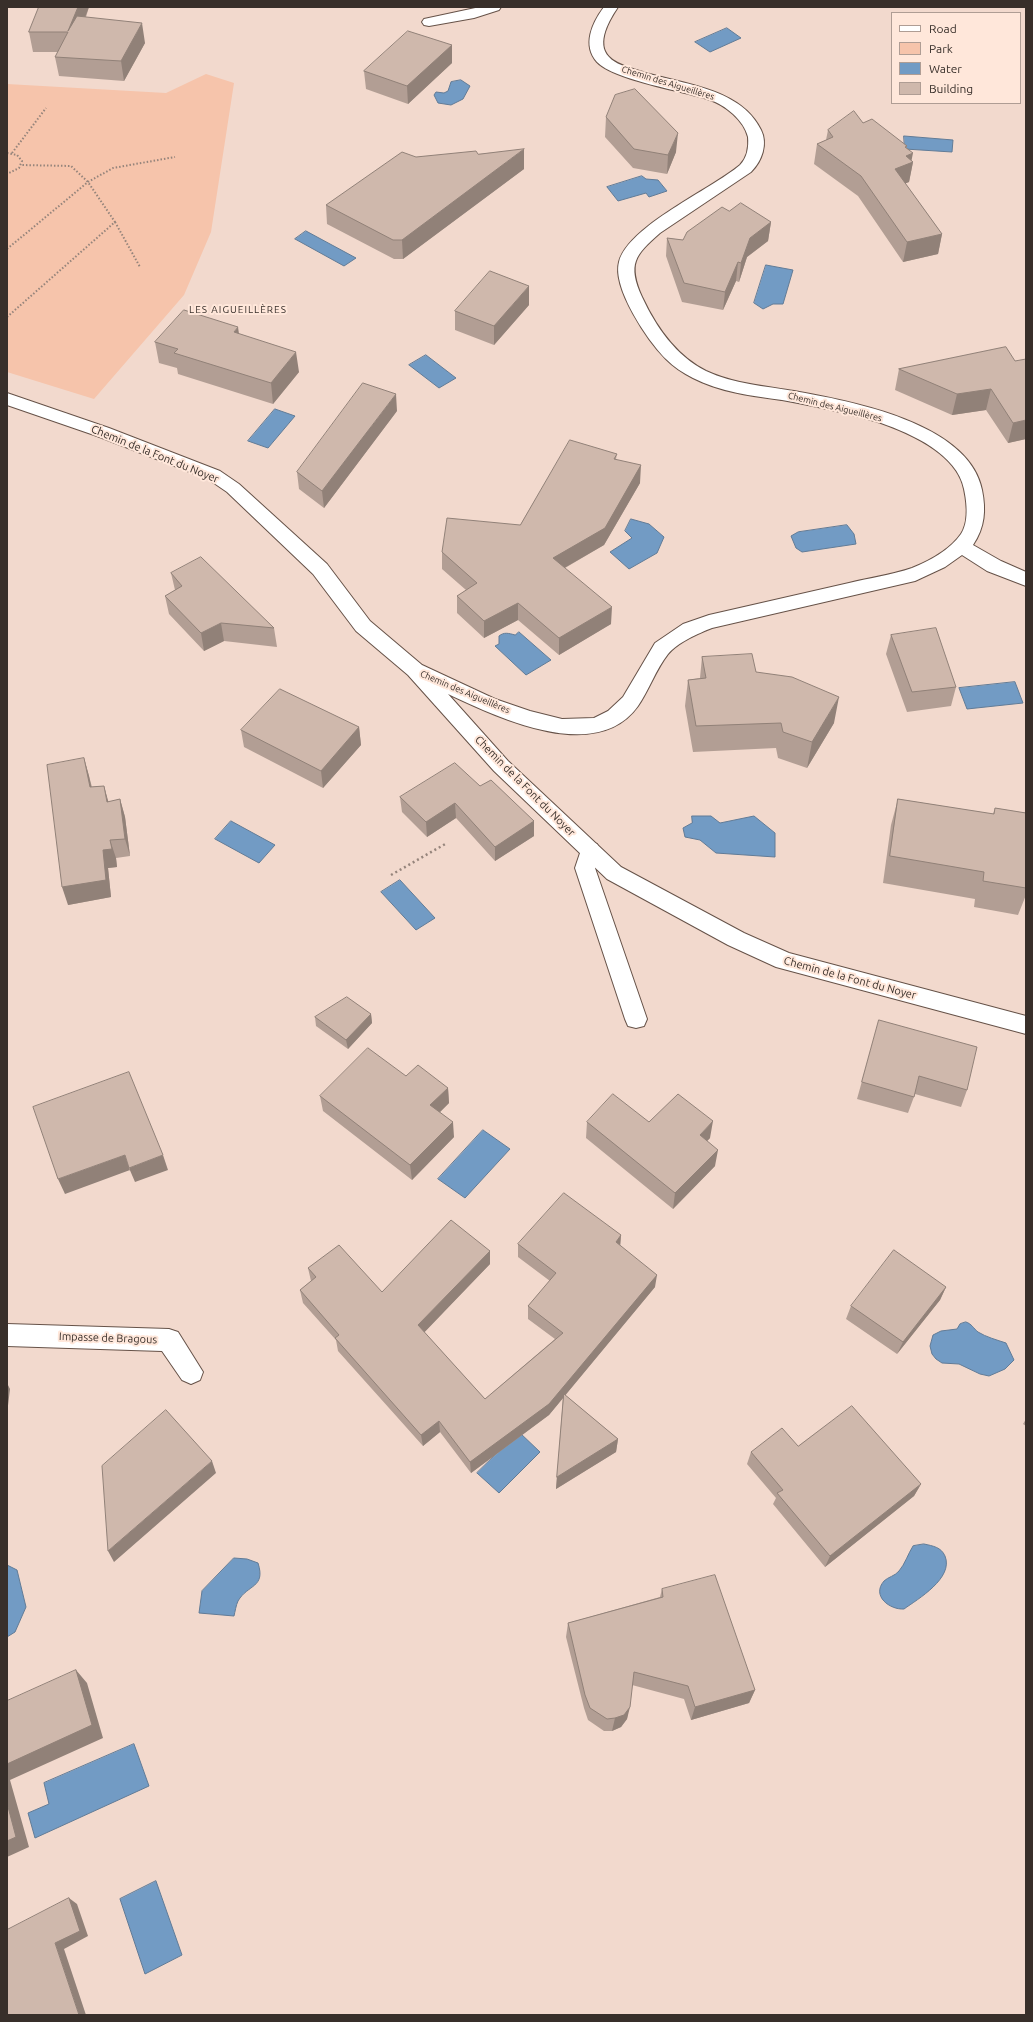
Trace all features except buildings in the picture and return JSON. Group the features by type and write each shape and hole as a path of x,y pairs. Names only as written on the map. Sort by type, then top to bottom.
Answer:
{"street":[{"path":"429,22 474,14 494,7"},
{"name":"Chemin des Aigueillères","path":"415,670 488,704 527,718 562,727 597,725 615,716 630,702 662,648 690,629 709,622 915,574 944,560 961,546 973,532 977,513 968,473 953,455 930,437 882,418 842,407 797,397 724,385 685,366 652,332 637,304 627,276 627,260 631,252 637,244 662,225 748,166 756,150 755,133 750,124 737,110 716,97 626,71 603,60 598,51 596,40 598,30 611,7"},
{"name":"Chemin de la Font du Noyer","path":"7,399 103,432 214,475 227,484 320,569 363,626 415,670 501,766 614,873 736,939 784,960 1026,1025"},
{"path":"961,546 994,566 1026,579"},
{"path":"590,850 584,868 636,1019"},
{"name":"Impasse de Bragous","path":"7,1335 169,1340 191,1372"}],"path":[{"path":"12,153 46,108"},
{"path":"7,153 12,153 22,161 21,165 15,171 7,174"},
{"path":"7,249 88,182 113,168 176,157"},
{"path":"21,165 71,166 88,182 115,222 140,267"},
{"path":"7,317 115,222"},
{"path":"391,876 447,842"}],"green space":[{"path":"206,74 234,83 211,232 184,295 94,399 7,372 7,84 166,93"}],"water":[{"path":"727,28 741,38 710,52 695,42"},
{"path":"461,80 470,86 463,99 451,105 438,103 434,95 436,92 444,93 448,91 451,82"},
{"path":"904,136 953,140 952,152 905,149"},
{"path":"642,176 646,179 658,180 667,191 649,197 646,193 618,201 607,187"},
{"path":"306,231 356,258 344,266 295,239"},
{"path":"766,265 793,270 783,304 773,304 763,309 754,303"},
{"path":"426,355 456,378 439,388 409,365"},
{"path":"275,409 295,416 268,448 248,441"},
{"path":"631,519 649,524 664,537 657,553 629,569 610,552 632,538 625,531"},
{"path":"847,525 854,534 856,544 802,552 796,548 791,536 798,532"},
{"path":"519,632 551,660 526,675 495,646 499,644 499,636 506,633 515,635"},
{"path":"1015,682 1023,703 967,709 959,688"},
{"path":"692,816 711,816 720,823 754,816 775,833 775,857 716,853 700,840 685,837 683,828 692,823"},
{"path":"231,821 275,845 259,863 215,839"},
{"path":"400,880 435,918 416,930 381,892"},
{"path":"483,1130 510,1149 465,1198 438,1179"},
{"path":"966,1322 981,1334 1006,1343 1014,1360 1005,1369 989,1376 980,1374 959,1364 942,1363 936,1359 932,1354 930,1346 933,1335 941,1331 957,1329 960,1324"},
{"path":"519,1432 540,1452 499,1493 477,1473"},
{"path":"924,1544 936,1547 945,1556 946,1564 940,1580 925,1594 904,1609 899,1609 888,1605 881,1597 880,1592 884,1581 899,1571 913,1546"},
{"path":"234,1558 247,1559 258,1563 260,1577 258,1582 246,1591 238,1601 234,1616 199,1613 202,1591"},
{"path":"7,1565 17,1570 26,1607 15,1632 7,1637"},
{"path":"134,1744 149,1786 35,1838 28,1813 49,1804 44,1783"},
{"path":"156,1881 182,1955 145,1974 120,1899"}],"district":[{"name":"LES AIGUEILLÈRES","path":"238,310"}]}
